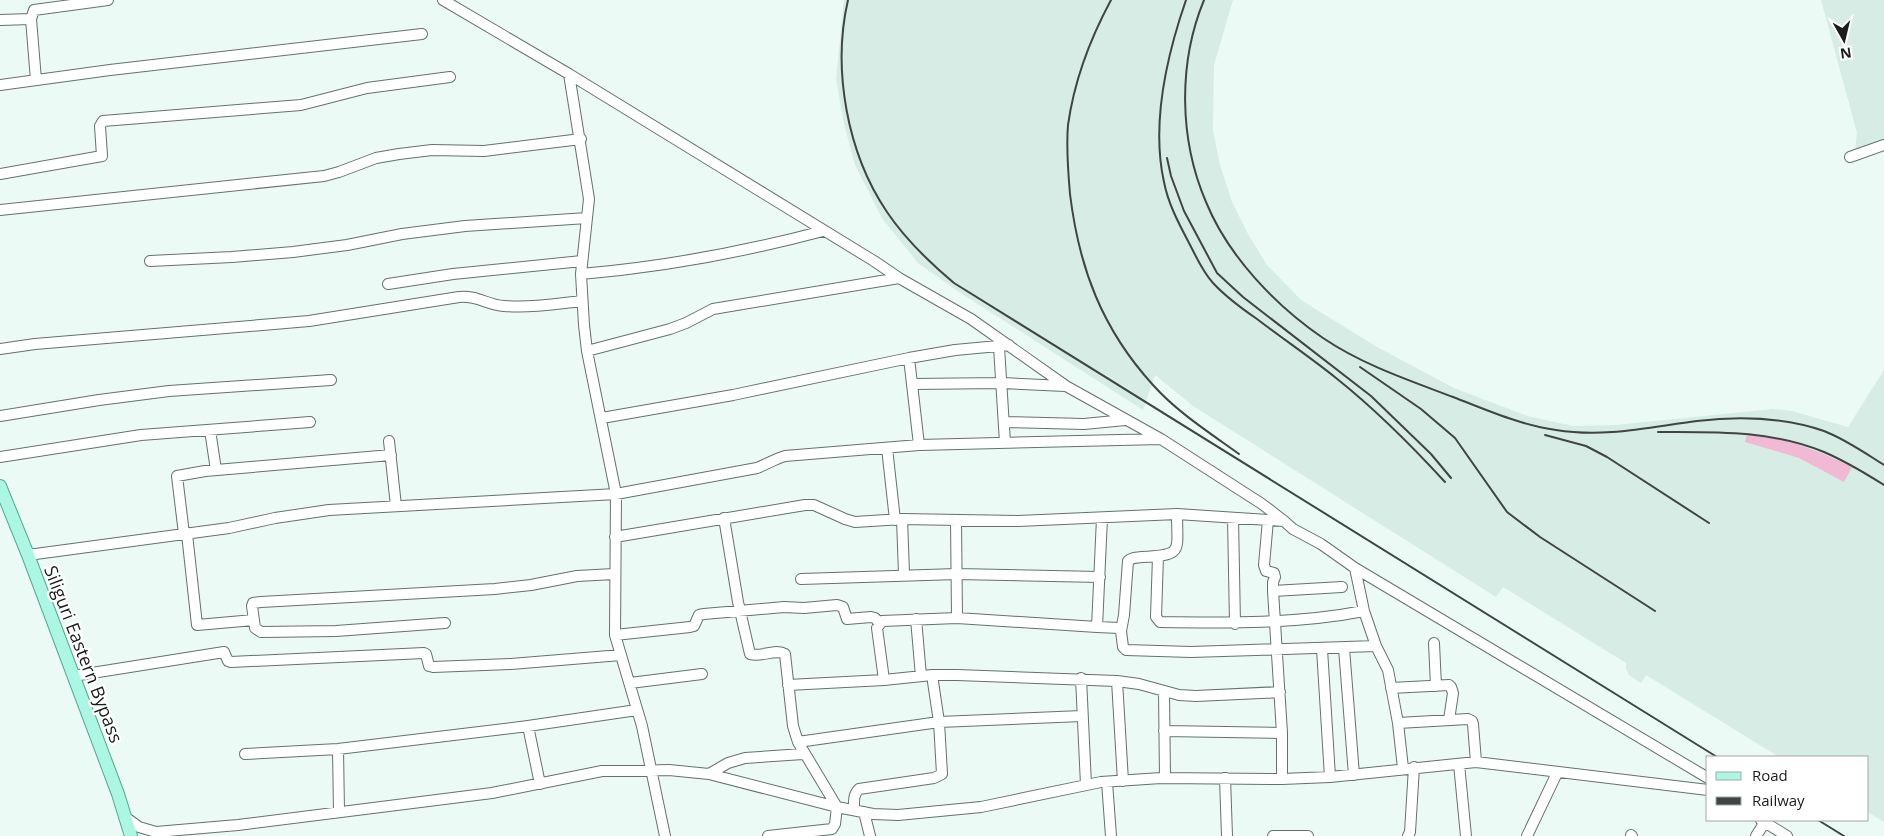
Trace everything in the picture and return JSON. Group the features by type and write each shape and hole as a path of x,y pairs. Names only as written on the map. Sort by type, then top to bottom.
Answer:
{"main road":[{"name":"Siliguri Eastern Bypass","path":"0,486 28,555 125,817 127,833"},
{"name":"Siliguri Eastern Bypass","path":"0,507 127,833"}],"street":[{"path":"36,80 31,19 34,10 108,0"},
{"path":"443,0 569,74 899,278 971,319 1004,346 1066,386 1161,439 1262,504 1293,529 1322,544 1355,568 1706,777"},
{"path":"0,20 31,19"},
{"path":"0,86 110,70 422,34"},
{"path":"569,74 581,139 589,199 581,274 587,351 616,494 615,636 642,726 664,836"},
{"path":"0,174 102,156 100,126 103,121 301,105 367,88 450,77"},
{"path":"0,210 324,176 376,158 420,151 484,152 581,139"},
{"path":"1850,157 1884,144"},
{"path":"150,261 294,252 447,228 587,218"},
{"path":"581,274 683,262 771,245 823,231"},
{"path":"388,284 453,274 582,261"},
{"path":"587,351 670,329 726,306 899,278"},
{"path":"0,349 34,344 309,321 459,296 470,296 496,305 506,306 582,301"},
{"path":"602,418 741,393 909,358 955,350 1004,346"},
{"path":"1004,346 1002,383 1005,443"},
{"path":"909,358 919,445"},
{"path":"0,416 169,391 331,380"},
{"path":"912,384 1002,383 1066,386"},
{"path":"1004,422 1084,424 1125,420"},
{"path":"0,457 141,436 310,422"},
{"path":"210,430 216,470"},
{"path":"28,555 229,528 275,518 329,510 616,494 758,468 785,456 919,445 1161,439"},
{"path":"389,441 396,506"},
{"path":"887,448 904,574"},
{"path":"254,620 197,625 177,476 216,470 391,455"},
{"path":"615,538 724,518 814,505 855,522 898,519 1018,521 1177,514 1284,521"},
{"path":"1177,514 1177,542 1175,551 1172,554 1133,558 1128,561 1125,607 1121,631 1123,647 1132,651 1192,652 1376,646"},
{"path":"724,518 740,611 750,654 755,656 782,652 786,658 793,726 798,742 803,754 837,806 834,827 814,834 768,836"},
{"path":"1097,626 1102,518"},
{"path":"1234,518 1235,624"},
{"path":"956,520 957,618"},
{"path":"1268,520 1264,565 1266,571 1275,575 1273,591 1282,733 1282,779"},
{"path":"1158,556 1157,620 1160,622 1235,624 1333,616 1364,611"},
{"path":"1355,568 1364,611 1376,646 1388,670 1408,768 1410,832 1408,836"},
{"path":"446,623 336,631 261,632 255,628 252,606 256,602 494,589 531,585 577,576 614,574"},
{"path":"801,579 904,574 1100,577"},
{"path":"1273,591 1342,587"},
{"path":"615,636 690,628 694,626 699,615 784,607 804,608 837,605 843,607 847,619 871,617 875,618 879,624"},
{"path":"884,680 877,628 882,621 957,618 1116,627 1121,631"},
{"path":"870,836 854,799 859,789 934,778 942,774 939,722 926,675 916,619"},
{"path":"1434,643 1436,686"},
{"path":"1344,648 1354,774"},
{"path":"1322,649 1330,777"},
{"path":"73,676 224,652 228,661 231,662 424,653 430,667 531,663 621,655"},
{"path":"630,684 702,674"},
{"path":"788,685 884,680 926,675 1081,678 1139,684 1179,696 1280,692"},
{"path":"1081,678 1086,786"},
{"path":"1117,681 1123,781"},
{"path":"1391,688 1449,685 1452,690 1449,720"},
{"path":"1164,692 1165,778"},
{"path":"245,754 338,749 528,726 637,710"},
{"path":"798,742 939,722 1082,716"},
{"path":"1398,723 1449,720 1472,721 1476,762"},
{"path":"528,726 540,784"},
{"path":"1164,731 1282,733"},
{"path":"338,749 339,811"},
{"path":"709,774 728,763 745,758 803,754"},
{"path":"125,817 144,830 156,832 238,825 492,793 602,771 670,770 709,774 837,806 898,814 981,807 1107,782 1165,778 1282,779 1330,777 1476,762 1706,790"},
{"path":"1459,764 1466,836"},
{"path":"1527,836 1557,773"},
{"path":"1225,778 1227,836"},
{"path":"1107,782 1111,836"},
{"path":"1756,836 1763,821 1787,836"},
{"path":"155,836 168,831"},
{"path":"1273,836 1308,836"}],"shaded area":[{"path":"844,0 1233,0 1214,65 1213,130 1220,165 1232,202 1248,234 1267,265 1301,300 1377,347 1454,388 1527,416 1573,426 1615,425 1772,409 1792,411 1848,427 1884,370 1884,822 1869,813 1869,756 1777,756 1646,675 1641,683 1629,675 1626,663 1503,587 1496,597 1193,406 1155,375 1143,410 956,290 918,263 882,218 855,165 844,124 836,79"},
{"path":"1821,0 1884,0 1884,141 1855,149 1857,133"},
{"path":"1747,435 1788,442 1852,467 1844,482 1799,458 1745,442"}],"railway":[{"path":"848,0 843,27 843,82 846,110 862,164 873,189 894,222 918,250 954,283 1715,756"},
{"path":"1111,0 1096,30 1084,61 1074,93 1068,125 1067,151 1070,194 1074,221 1087,272 1107,319 1135,364 1172,404 1239,454"},
{"path":"1186,0 1167,66 1163,90 1160,113 1160,160 1171,205 1199,263 1209,278 1223,293 1365,402 1445,482"},
{"path":"1204,0 1196,24 1186,75 1187,127 1197,178 1215,222 1240,260 1271,295 1323,338 1338,348 1386,371 1504,416 1543,428 1592,433 1627,431 1713,419 1777,420 1809,426 1832,434 1884,465"},
{"path":"1167,158 1171,176 1184,211 1217,273 1243,297 1371,396 1431,454 1451,478"},
{"path":"1360,367 1421,409 1455,438 1507,512 1540,537 1655,611"},
{"path":"1658,432 1742,434 1784,440 1824,452 1855,467 1884,485"},
{"path":"1545,435 1586,446 1607,457 1709,523"},
{"path":"1820,821 1844,836"}]}
